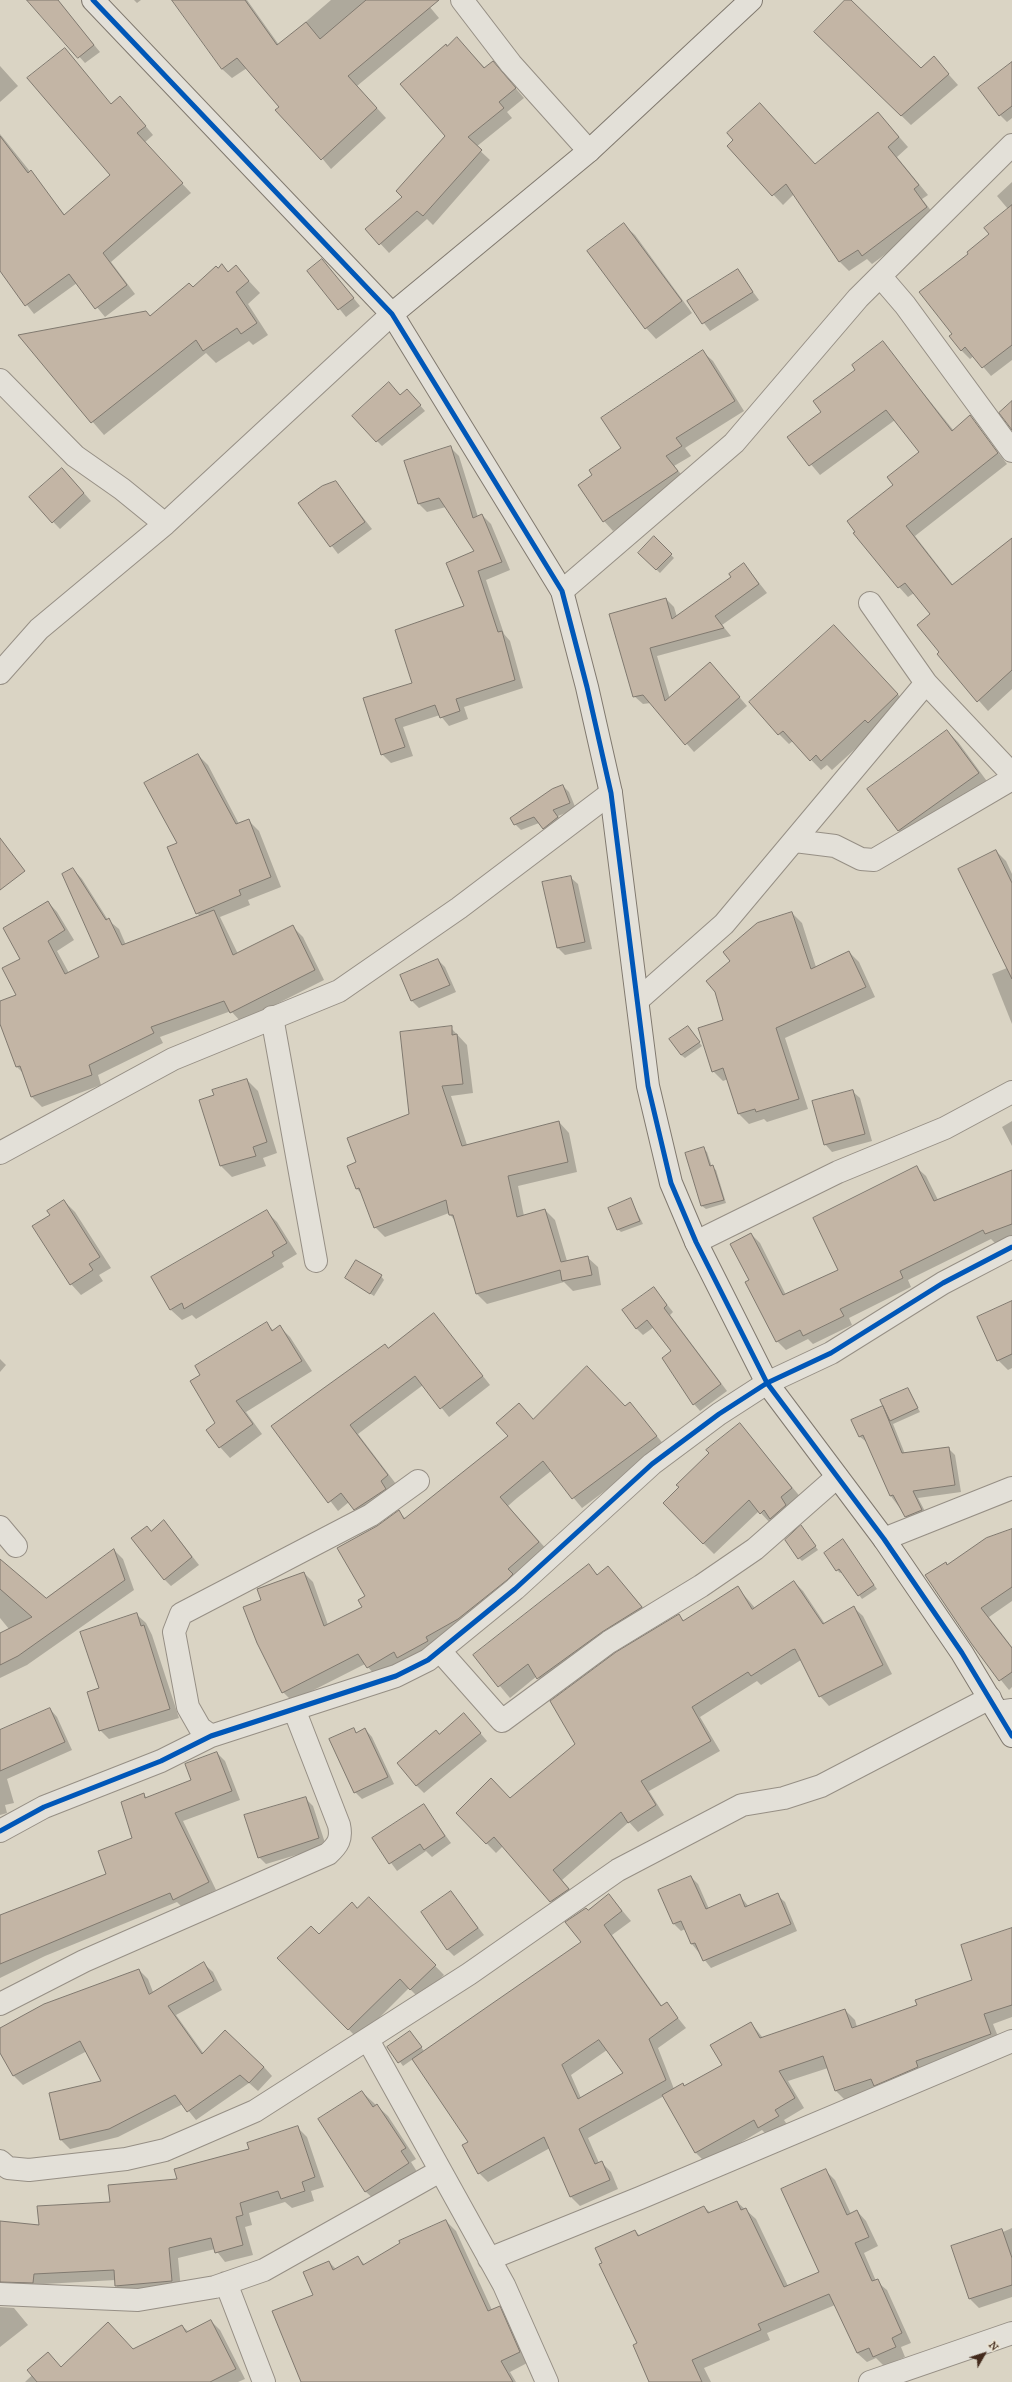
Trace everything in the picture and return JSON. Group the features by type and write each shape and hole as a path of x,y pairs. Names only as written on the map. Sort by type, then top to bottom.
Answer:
{"street":[{"path":"93,0 392,314 562,591 587,687 611,793 639,999 648,1086 670,1183 696,1242 767,1383 884,1539 1000,1707 1012,1736"},
{"path":"462,0 511,64 589,151"},
{"path":"0,673 39,629 164,524 392,314 589,151 752,0"},
{"path":"562,591 734,443 858,298 881,277 1012,145"},
{"path":"881,277 904,305 1012,451"},
{"path":"0,380 75,456 122,489 164,524"},
{"path":"870,603 926,683 1012,774"},
{"path":"639,999 724,924 926,683"},
{"path":"795,841 835,846 861,859 874,860 1012,779"},
{"path":"0,1153 173,1059 338,991 459,908 611,793"},
{"path":"272,1017 316,1262"},
{"path":"696,1242 838,1172 944,1128 1012,1092"},
{"path":"0,1831 44,1807 146,1767 211,1736 396,1676 428,1660 516,1589 652,1464 719,1414 767,1383 831,1353 943,1283 1012,1247"},
{"path":"440,1651 502,1721 609,1642 701,1586 755,1549 837,1477"},
{"path":"211,1736 200,1728 188,1707 174,1632 181,1614 364,1519 418,1481"},
{"path":"884,1539 1012,1488"},
{"path":"0,1527 16,1546"},
{"path":"0,2161 8,2168 29,2170 126,2159 165,2150 255,2111 469,1974 618,1870 742,1805 784,1798 821,1786 1000,1707"},
{"path":"0,2004 84,1962 328,1854 338,1845 341,1835 339,1826 294,1708"},
{"path":"368,2040 504,2285 547,2382"},
{"path":"489,2259 648,2195 1012,2041"},
{"path":"0,2294 138,2300 226,2283 264,2270 440,2171"},
{"path":"226,2283 264,2382"},
{"path":"870,2382 1012,2333"}],"building":[{"path":"27,0 58,0 94,45 78,58"},
{"path":"172,0 245,0 277,45 306,22 320,39 366,0 439,0 348,76 377,108 321,160 275,110 279,107 237,58 222,69"},
{"path":"845,0 851,0 921,68 934,56 949,74 901,116 814,32"},
{"path":"457,37 484,68 493,61 516,88 499,102 504,108 468,137 482,150 423,216 417,211 379,245 365,229 402,197 396,191 445,136 400,84 446,44 447,46"},
{"path":"65,48 111,104 120,96 146,126 137,133 183,183 103,253 127,285 95,309 69,274 25,306 0,271 0,136 28,173 31,170 64,215 110,175 27,78"},
{"path":"1012,62 1012,106 999,116 978,88"},
{"path":"760,103 815,164 878,112 899,137 888,147 919,185 914,189 927,207 862,256 858,250 839,262 786,184 772,196 727,146 733,140 727,133"},
{"path":"1012,205 1012,345 982,368 965,347 961,351 949,336 952,334 919,292 968,254 967,252 989,234 984,228"},
{"path":"624,223 682,301 645,329 587,251"},
{"path":"322,259 354,298 338,310 307,271"},
{"path":"222,264 228,272 236,265 249,281 236,292 257,323 241,334 237,328 203,351 196,340 91,423 18,335 146,311 150,316 189,283 193,287 216,266 218,268"},
{"path":"738,269 753,292 702,324 687,301"},
{"path":"883,341 952,431 970,415 998,453 906,526 952,585 1012,538 1012,670 977,702 937,654 939,652 917,625 930,614 905,583 898,588 853,533 855,532 847,521 893,485 887,477 919,452 886,410 809,466 787,437 821,412 813,401 855,370 852,365"},
{"path":"703,350 735,401 676,438 682,446 666,456 678,471 603,522 578,485 592,475 589,470 621,448 601,418"},
{"path":"389,382 400,395 407,389 421,405 376,442 352,416"},
{"path":"1012,401 1012,430 999,413"},
{"path":"451,446 473,518 482,514 502,562 478,571 498,632 502,631 515,680 456,699 460,711 440,718 435,705 395,719 405,747 381,755 363,698 412,683 395,630 464,606 446,563 474,551 439,498 418,504 404,461"},
{"path":"62,468 84,493 52,523 29,497"},
{"path":"336,481 365,522 330,547 298,503 322,486"},
{"path":"654,536 672,554 656,570 638,553"},
{"path":"744,563 759,584 715,616 724,628 650,648 665,701 710,662 740,697 685,745 643,695 633,697 609,614 666,598 672,619 731,577 729,574"},
{"path":"834,625 898,694 868,723 865,720 821,761 816,755 810,761 783,731 778,735 749,702"},
{"path":"947,730 979,773 898,831 867,789"},
{"path":"198,754 236,824 249,819 271,877 239,890 241,895 196,914 167,847 177,843 144,783"},
{"path":"563,785 570,803 553,810 558,817 543,829 534,817 514,825 510,818 552,789"},
{"path":"0,838 25,871 0,890"},
{"path":"996,850 1012,883 1012,979 958,869"},
{"path":"73,868 106,920 109,918 122,945 214,910 233,955 293,925 315,970 230,1013 224,1001 151,1027 154,1033 89,1065 92,1075 31,1097 20,1066 16,1067 0,1024 0,1001 16,995 2,968 20,959 3,928 48,901 65,930 48,941 65,974 99,957 62,874"},
{"path":"571,876 585,942 557,948 542,882"},
{"path":"792,912 811,969 849,951 866,987 776,1028 799,1099 756,1112 755,1109 738,1114 723,1068 712,1072 698,1028 723,1020 715,992 706,981 730,961 723,952 757,923"},
{"path":"438,959 450,985 411,1001 400,975"},
{"path":"452,1026 452,1035 457,1034 463,1084 442,1086 462,1146 559,1121 568,1162 508,1176 517,1217 545,1209 561,1262 588,1256 592,1275 562,1281 560,1270 476,1294 453,1215 449,1215 446,1200 374,1228 359,1188 356,1189 347,1166 356,1162 347,1138 409,1114 400,1032"},
{"path":"688,1026 700,1042 681,1055 669,1039"},
{"path":"247,1079 267,1142 253,1147 256,1156 220,1166 199,1100 214,1095 212,1090"},
{"path":"853,1090 865,1134 824,1145 812,1101"},
{"path":"704,1147 710,1166 713,1165 724,1200 701,1206 685,1153"},
{"path":"917,1166 934,1201 1012,1170 1012,1224 985,1234 983,1230 900,1271 903,1278 840,1309 844,1316 803,1336 800,1330 776,1342 745,1282 749,1280 730,1244 751,1233 783,1295 838,1270 813,1218"},
{"path":"631,1198 640,1221 617,1230 608,1208"},
{"path":"64,1200 100,1257 89,1264 93,1270 70,1285 32,1226 50,1215 47,1211"},
{"path":"267,1210 287,1243 272,1252 274,1256 184,1309 182,1303 170,1310 151,1277"},
{"path":"356,1260 382,1275 370,1294 345,1278"},
{"path":"654,1287 667,1305 664,1308 721,1384 693,1405 662,1358 671,1351 647,1320 636,1329 622,1310"},
{"path":"1012,1301 1012,1354 997,1361 977,1317"},
{"path":"434,1313 483,1376 440,1409 415,1376 350,1425 388,1475 381,1481 386,1489 354,1510 341,1493 328,1503 271,1426 385,1344 388,1348"},
{"path":"267,1322 272,1331 280,1325 302,1361 236,1401 253,1424 219,1448 206,1430 215,1423 190,1381 200,1375 195,1366"},
{"path":"587,1366 625,1406 630,1402 657,1436 572,1499 543,1461 500,1497 539,1542 508,1569 513,1574 507,1580 458,1619 426,1637 428,1641 397,1658 394,1652 367,1668 358,1654 282,1693 257,1643 243,1607 261,1600 257,1589 304,1572 324,1626 362,1607 358,1600 365,1596 337,1548 377,1526 399,1510 404,1519 508,1436 496,1423 519,1403 533,1419"},
{"path":"908,1388 918,1408 890,1421 880,1400"},
{"path":"883,1406 902,1453 949,1447 955,1485 913,1491 922,1510 905,1517 893,1495 890,1496 863,1435 859,1437 851,1420"},
{"path":"740,1423 792,1488 781,1497 786,1505 770,1519 764,1510 760,1514 749,1500 703,1544 663,1503 679,1487 676,1485 709,1453 706,1450"},
{"path":"164,1520 192,1557 164,1580 131,1538 147,1526 151,1531"},
{"path":"801,1525 816,1546 798,1559 785,1540"},
{"path":"1012,1529 1012,1587 981,1608 1012,1648 1012,1672 999,1681 971,1643 925,1575 946,1562 947,1565 986,1538"},
{"path":"843,1539 874,1585 858,1596 839,1569 836,1571 824,1553"},
{"path":"114,1549 125,1580 18,1656 0,1665 0,1633 32,1617 0,1589 0,1559 46,1598"},
{"path":"589,1564 597,1575 608,1566 642,1607 602,1632 537,1679 528,1664 498,1687 473,1655"},
{"path":"794,1581 823,1624 854,1606 883,1665 819,1697 795,1649 751,1676 748,1672 692,1707 711,1741 641,1781 656,1805 628,1823 621,1812 553,1870 569,1889 550,1902 494,1837 486,1844 456,1813 491,1778 510,1798 575,1744 550,1701 616,1652 679,1614 683,1621 738,1586 752,1609"},
{"path":"137,1613 141,1626 144,1625 170,1709 99,1731 87,1692 99,1688 80,1632"},
{"path":"50,1708 65,1742 0,1771 0,1730"},
{"path":"464,1713 481,1733 416,1786 397,1763 436,1730 439,1734"},
{"path":"354,1728 356,1733 365,1728 388,1777 354,1793 329,1739"},
{"path":"217,1752 232,1791 175,1813 209,1882 173,1900 170,1893 0,1964 0,1915 106,1874 98,1851 132,1838 121,1802 144,1793 145,1798 191,1780 185,1764"},
{"path":"306,1797 319,1838 258,1858 244,1815"},
{"path":"424,1804 445,1836 424,1850 420,1844 389,1864 372,1838"},
{"path":"691,1876 706,1909 740,1894 745,1907 778,1893 791,1924 703,1961 695,1943 691,1944 681,1921 673,1924 658,1890"},
{"path":"451,1891 478,1928 447,1950 421,1912"},
{"path":"609,1894 622,1911 604,1925 661,2006 667,2002 678,2018 649,2039 666,2080 579,2129 595,2164 602,2161 610,2180 570,2197 544,2137 478,2174 462,2145 468,2142 412,2059 581,1942 565,1922 586,1908 588,1910","holes":["599,2040 623,2073 578,2099 562,2065"]},
{"path":"369,1897 436,1965 410,1990 400,1979 348,2030 277,1958 311,1926 319,1934 352,1902 357,1908"},
{"path":"1012,1928 1012,2005 984,2014 991,2034 916,2061 918,2067 874,2086 871,2079 835,2091 823,2056 779,2071 795,2098 775,2110 779,2116 758,2128 754,2120 695,2153 662,2095 683,2083 684,2086 722,2065 710,2045 751,2022 760,2038 845,2009 852,2028 917,2005 915,2000 972,1980 961,1945"},
{"path":"204,1962 214,1981 168,2006 202,2054 225,2030 264,2067 249,2083 240,2075 187,2112 175,2095 109,2129 60,2140 49,2093 101,2081 80,2041 13,2076 0,2053 0,2028 44,2004 139,1969 149,1994"},
{"path":"410,2031 422,2047 398,2063 387,2047"},
{"path":"362,2091 373,2107 377,2104 406,2148 401,2151 409,2163 365,2192 318,2119"},
{"path":"298,2126 315,2177 302,2182 305,2191 281,2199 278,2191 240,2203 243,2215 236,2217 243,2245 215,2253 211,2238 169,2248 172,2281 115,2286 114,2270 34,2274 33,2283 0,2282 0,2221 39,2225 37,2206 110,2202 108,2185 177,2179 174,2169 249,2149 247,2143"},
{"path":"826,2169 847,2215 857,2210 869,2237 855,2243 872,2281 878,2279 902,2333 892,2338 896,2347 873,2357 869,2348 857,2353 829,2294 758,2324 761,2330 692,2360 702,2382 649,2382 633,2345 637,2343 599,2264 602,2263 595,2248 635,2230 638,2236 704,2206 708,2213 737,2201 741,2210 746,2208 784,2287 819,2272 781,2189"},
{"path":"446,2220 488,2311 500,2306 520,2352 501,2361 513,2382 301,2382 272,2311 313,2295 303,2272 329,2261 333,2270 358,2256 363,2265 400,2243 399,2241"},
{"path":"1002,2229 1012,2258 1012,2285 969,2299 951,2246"},
{"path":"211,2320 236,2369 210,2382 37,2382 27,2370 48,2352 61,2367 108,2322 133,2349 182,2325 186,2332"}],"cycle path":[{"path":"93,0 392,314 562,591 587,687 611,793 648,1086 671,1183 696,1242 767,1383 884,1539 962,1653 1012,1736"},
{"path":"0,1831 44,1807 161,1761 211,1736 396,1676 428,1660 515,1589 652,1464 719,1414 767,1383 831,1353 943,1283 1012,1247"}]}
